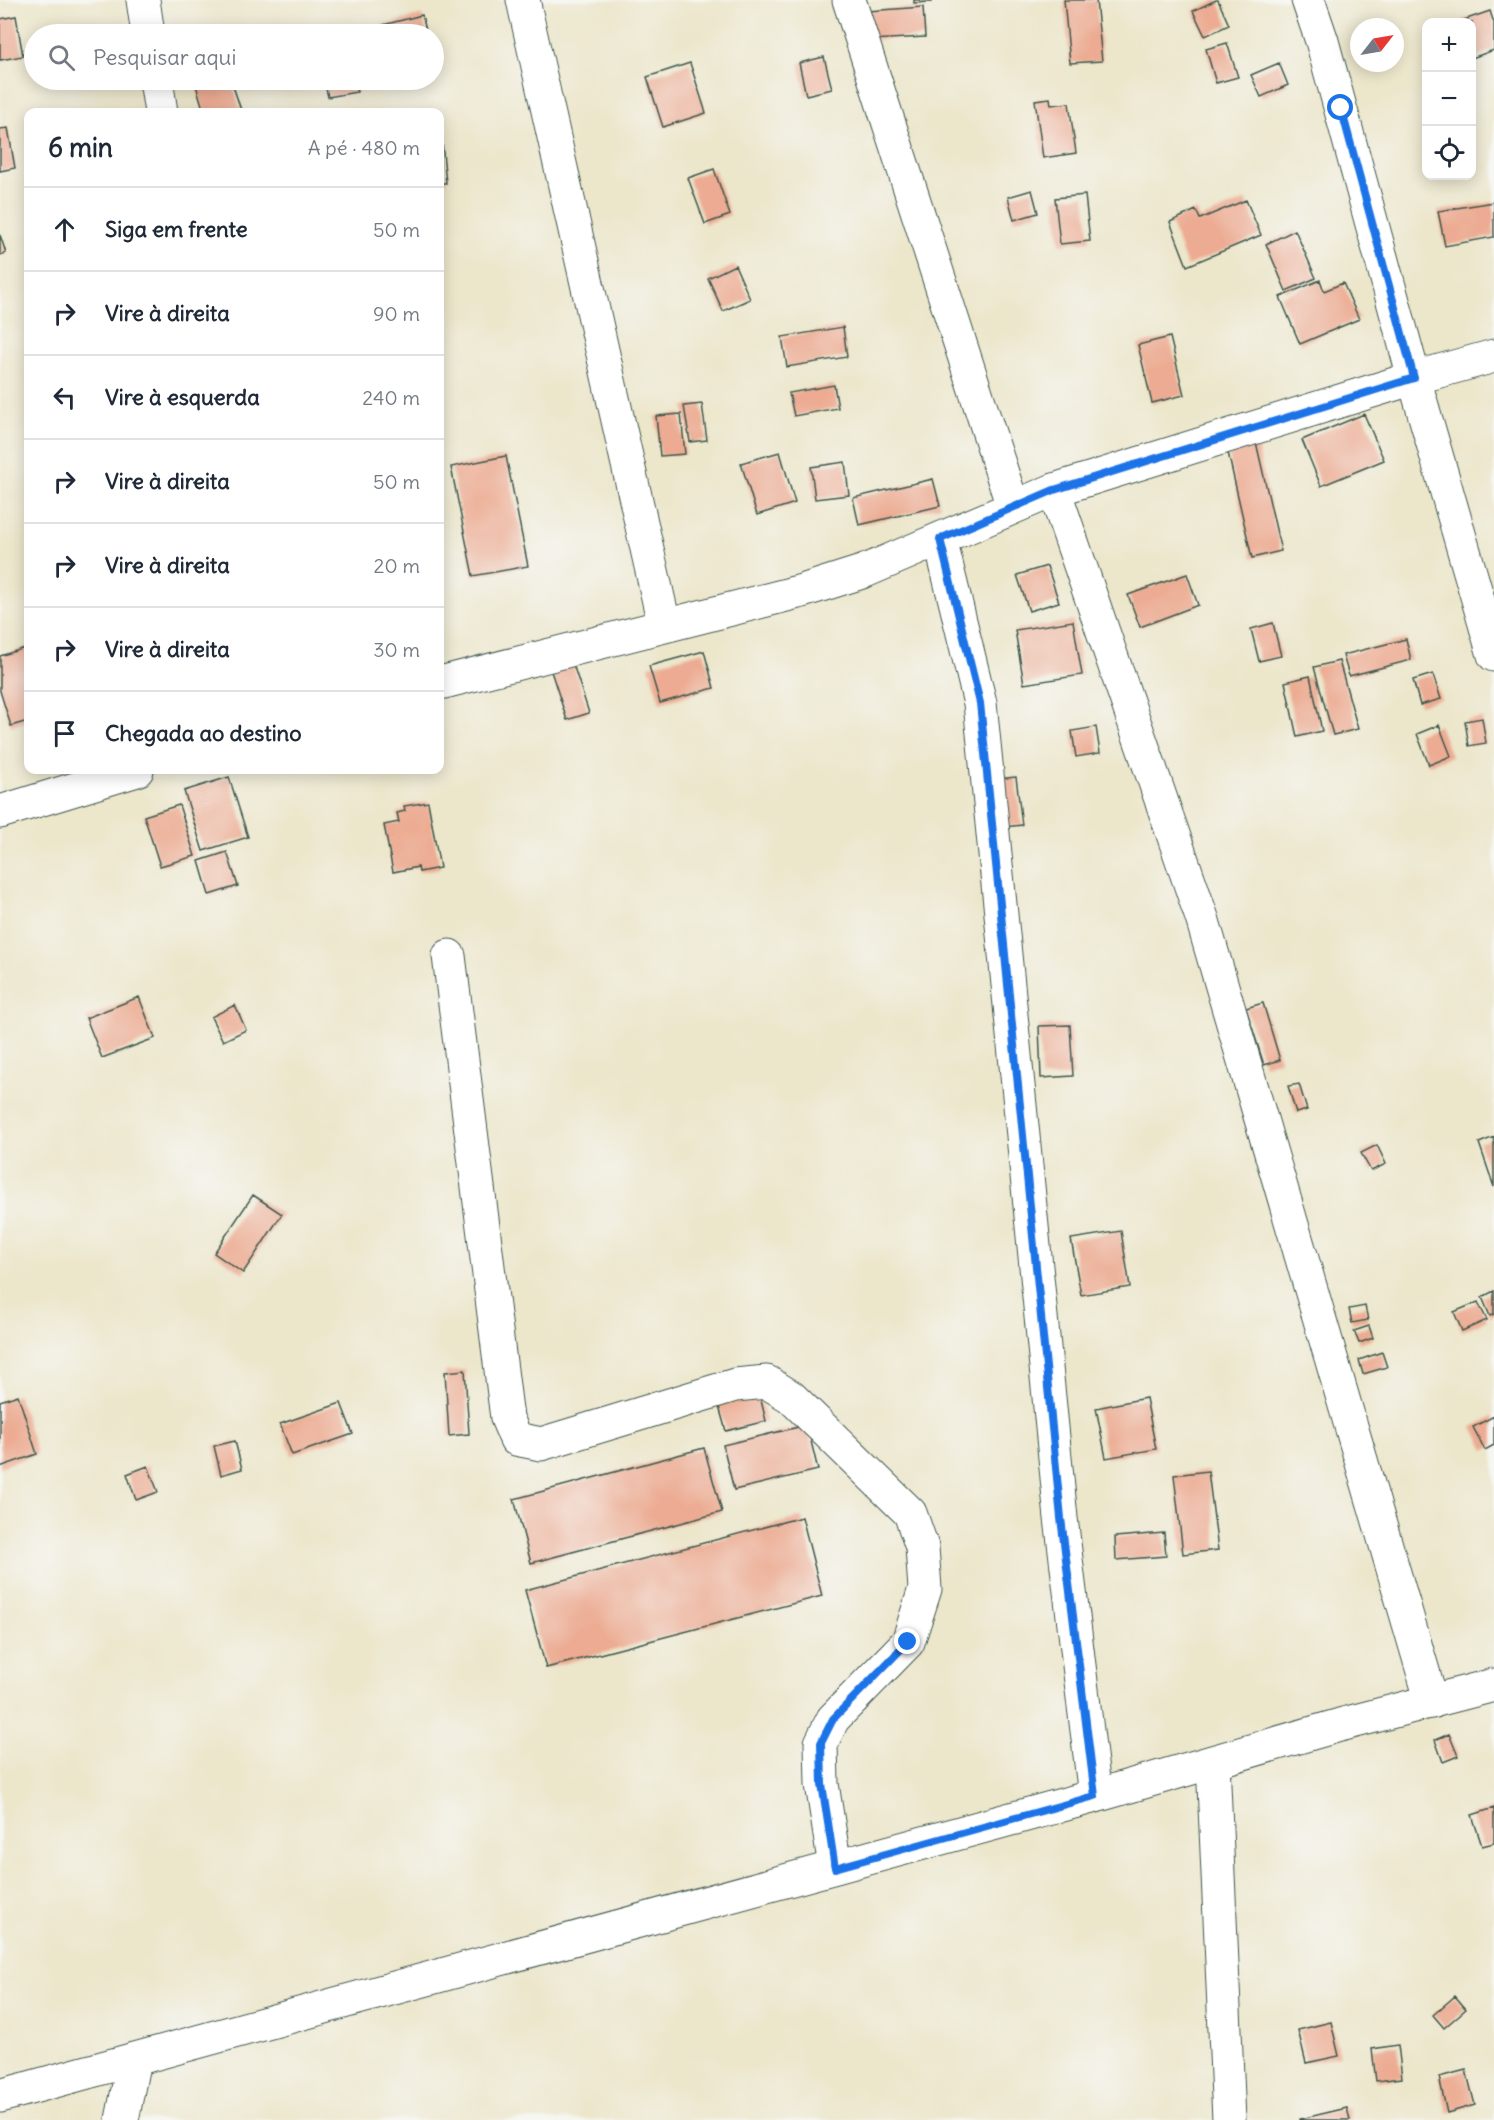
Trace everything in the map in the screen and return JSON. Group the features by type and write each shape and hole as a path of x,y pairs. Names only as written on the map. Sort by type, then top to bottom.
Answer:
{"street":[{"path":"143,0 147,24"},
{"path":"523,0 664,624"},
{"path":"849,0 1013,507"},
{"path":"1308,0 1325,52 1414,378 1494,655"},
{"path":"158,90 160,108"},
{"path":"444,681 802,591 866,571 1054,490 1414,378 1494,356"},
{"path":"1054,490 1202,918 1432,1702"},
{"path":"940,539 980,703 1061,1518 1095,1796"},
{"path":"0,812 124,774"},
{"path":"449,956 507,1418 516,1439 541,1444 735,1385 767,1382 791,1397 910,1513 922,1547 925,1588 908,1642 833,1719 821,1743 822,1784 835,1868"},
{"path":"0,2096 835,1868 1340,1725 1494,1685"},
{"path":"1213,1762 1229,2120"},
{"path":"122,2120 134,2059"}],"building":[{"path":"914,0 931,0 931,2 914,3"},
{"path":"1064,0 1096,0 1102,61 1070,63"},
{"path":"1216,0 1229,25 1205,36 1193,11"},
{"path":"923,7 925,37 870,40 868,11"},
{"path":"1490,11 1494,23 1494,50 1476,57 1476,18 1470,18"},
{"path":"422,15 424,24 387,24"},
{"path":"16,16 23,56 0,60 0,19"},
{"path":"1227,43 1238,77 1216,83 1206,49"},
{"path":"824,57 832,89 806,95 799,63"},
{"path":"690,63 706,113 663,127 647,77"},
{"path":"1279,63 1288,85 1261,97 1251,75"},
{"path":"197,90 234,90 240,108 203,108"},
{"path":"326,90 356,90 357,92 328,97"},
{"path":"1050,98 1051,105 1069,103 1076,153 1043,158 1035,100"},
{"path":"8,128 15,168 0,171 0,129"},
{"path":"714,169 730,215 705,224 688,178"},
{"path":"1032,190 1038,213 1014,220 1008,197"},
{"path":"1085,195 1090,241 1060,244 1055,198"},
{"path":"1246,200 1261,235 1187,266 1170,222 1196,210 1200,219"},
{"path":"1494,202 1494,237 1445,246 1438,211"},
{"path":"1295,230 1316,278 1286,291 1266,244"},
{"path":"0,235 6,253 0,255"},
{"path":"735,265 750,299 723,311 708,278"},
{"path":"1320,280 1324,291 1343,283 1359,319 1300,344 1280,297"},
{"path":"843,327 847,357 787,367 782,337"},
{"path":"1170,337 1184,395 1152,403 1138,345"},
{"path":"834,385 838,408 794,416 789,393"},
{"path":"702,404 707,440 690,442 684,406"},
{"path":"681,414 685,454 660,456 656,416"},
{"path":"1364,414 1384,460 1321,486 1302,440"},
{"path":"1256,442 1281,551 1252,558 1227,448"},
{"path":"780,452 795,503 757,515 741,463"},
{"path":"506,456 528,566 473,576 451,467"},
{"path":"845,462 849,495 815,499 811,467"},
{"path":"933,479 940,506 859,525 853,498"},
{"path":"1047,566 1059,602 1029,611 1017,575"},
{"path":"1187,574 1198,605 1140,627 1128,595"},
{"path":"1073,621 1082,675 1024,684 1015,630"},
{"path":"1273,623 1281,656 1259,661 1251,629"},
{"path":"1406,639 1411,660 1349,676 1343,655"},
{"path":"24,648 24,722 11,726 0,691 0,656"},
{"path":"704,651 714,688 660,703 649,666"},
{"path":"572,661 589,713 567,720 550,668"},
{"path":"1339,661 1358,729 1333,735 1314,667"},
{"path":"1433,674 1441,699 1420,705 1413,680"},
{"path":"1310,676 1322,731 1297,737 1285,682"},
{"path":"1482,718 1486,743 1469,746 1465,721"},
{"path":"1439,725 1451,756 1429,765 1417,734"},
{"path":"1096,727 1100,753 1076,757 1072,731"},
{"path":"229,777 248,837 203,851 184,791"},
{"path":"1016,777 1022,825 1004,827 997,779"},
{"path":"428,802 440,868 419,872 418,867 393,872 384,825 399,822 397,813 405,811 404,806"},
{"path":"179,805 195,856 160,866 144,816"},
{"path":"227,852 238,886 209,895 199,861"},
{"path":"139,997 155,1038 102,1058 86,1018"},
{"path":"1263,1003 1280,1060 1264,1065 1246,1008"},
{"path":"235,1005 246,1030 223,1041 211,1017"},
{"path":"1070,1025 1073,1076 1041,1078 1039,1026"},
{"path":"1299,1084 1307,1110 1296,1113 1288,1086"},
{"path":"1494,1137 1494,1187 1479,1143"},
{"path":"1377,1145 1386,1164 1371,1171 1361,1153"},
{"path":"253,1195 282,1214 243,1273 214,1253"},
{"path":"1121,1231 1130,1287 1081,1295 1071,1239"},
{"path":"1494,1291 1494,1314 1490,1316 1482,1297"},
{"path":"1478,1302 1487,1320 1462,1331 1454,1312"},
{"path":"1365,1306 1368,1320 1352,1323 1349,1309"},
{"path":"1369,1326 1373,1338 1359,1343 1354,1331"},
{"path":"1382,1352 1387,1367 1363,1374 1359,1360"},
{"path":"465,1370 469,1434 449,1436 445,1372"},
{"path":"759,1392 766,1421 726,1431 718,1403"},
{"path":"18,1395 37,1454 0,1467 0,1401"},
{"path":"1146,1398 1156,1449 1106,1458 1096,1408"},
{"path":"341,1403 353,1434 292,1455 280,1424"},
{"path":"1494,1416 1494,1445 1485,1450 1473,1427"},
{"path":"807,1425 818,1470 734,1490 723,1445"},
{"path":"235,1441 242,1469 221,1475 214,1446"},
{"path":"704,1448 722,1512 531,1563 514,1499"},
{"path":"148,1466 158,1492 136,1500 127,1474"},
{"path":"1208,1471 1218,1550 1183,1554 1174,1475"},
{"path":"802,1517 822,1596 546,1668 525,1590"},
{"path":"1164,1533 1166,1556 1116,1560 1115,1537"},
{"path":"1449,1734 1458,1756 1443,1762 1435,1740"},
{"path":"1494,1808 1494,1843 1482,1846 1472,1815"},
{"path":"1455,1996 1466,2009 1444,2028 1433,2015"},
{"path":"1331,2022 1339,2056 1306,2063 1298,2030"},
{"path":"1398,2045 1402,2078 1376,2081 1372,2049"},
{"path":"1466,2070 1475,2105 1447,2113 1439,2077"},
{"path":"1347,2108 1350,2120 1300,2120 1300,2119"}],"route":[{"path":"908,1642 833,1719 821,1743 822,1784 835,1868 1095,1796 1061,1518 980,703 940,539 1054,490 1414,378 1341,108"}]}
